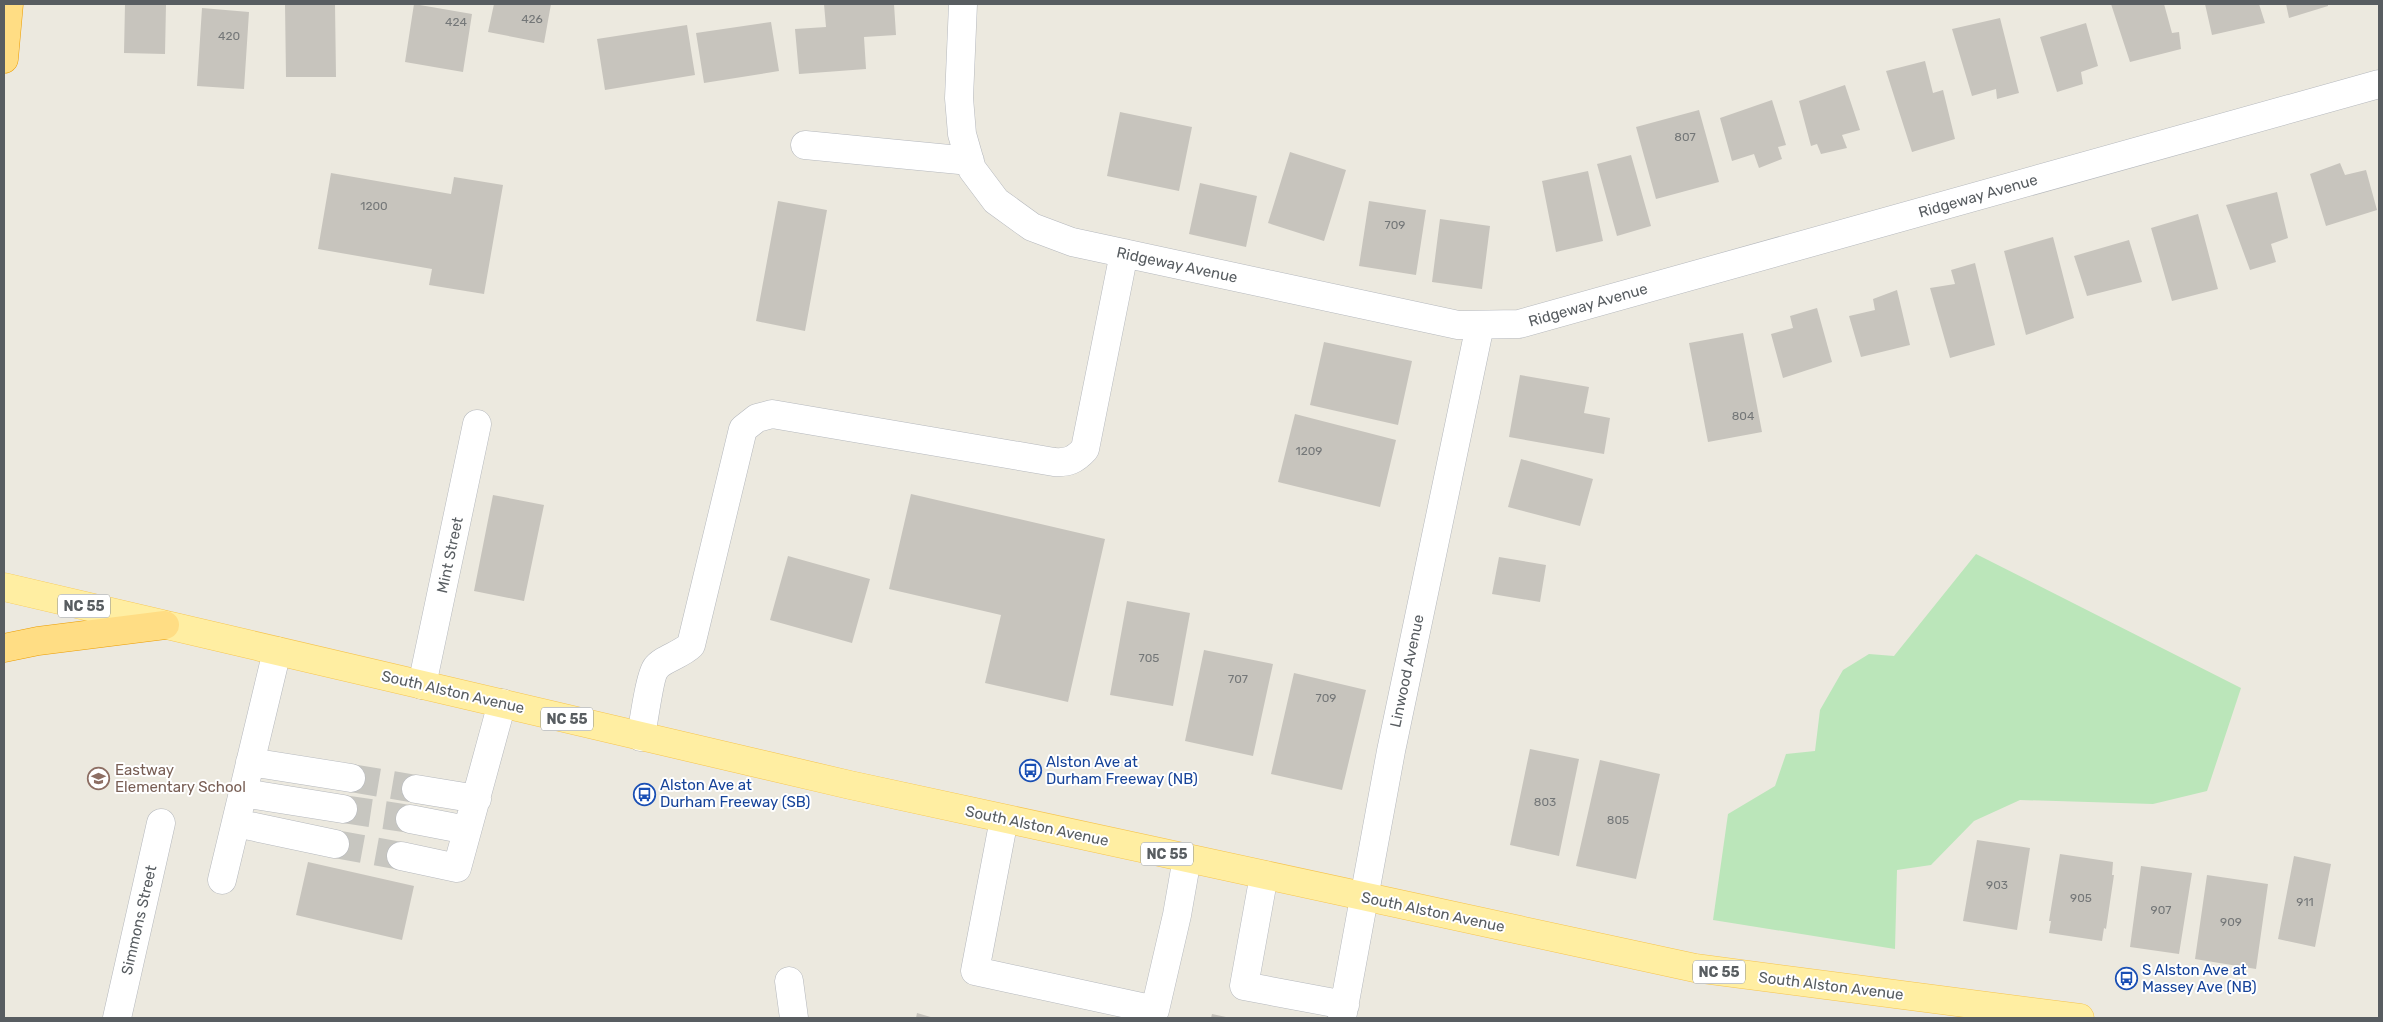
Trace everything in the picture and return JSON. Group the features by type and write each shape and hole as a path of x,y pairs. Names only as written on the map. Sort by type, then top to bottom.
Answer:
{"highway":[{"path":"4,59 9,4"},
{"path":"4,648 38,641 165,625"}],"main road":[{"name":"South Alston Avenue","path":"4,587 277,652 1004,819 1695,968 1950,1010 2080,1018"}],"street":[{"name":"Ridgeway Avenue","path":"963,4 959,98 962,134 972,169 996,201 1032,227 1072,242 1452,324 1519,324 2379,84"},
{"path":"805,145 970,161"},
{"path":"641,736 654,669 682,654 691,645 743,429 757,418 772,414 1054,462 1065,463 1078,458 1084,449 1124,254"},
{"name":"Linwood Avenue","path":"1344,1012 1390,751 1480,325"},
{"name":"Mint Street","path":"422,685 477,424"},
{"path":"222,880 277,652"},
{"path":"401,856 456,868 477,799 502,703"},
{"path":"250,762 351,778"},
{"path":"416,789 477,799"},
{"path":"243,793 343,808"},
{"path":"410,819 467,830"},
{"path":"1004,819 975,971 1155,1010 1177,915 1187,858"},
{"name":"Simmons Street","path":"117,1018 161,823"},
{"path":"236,824 335,844"},
{"path":"1264,875 1244,986 1344,1012"},
{"path":"789,981 794,1018"}],"green space":[{"path":"1976,554 2241,688 2207,791 2153,804 2020,800 1974,821 1931,865 1897,870 1895,949 1713,920 1728,814 1775,786 1786,754 1815,751 1820,710 1843,670 1869,654 1894,656"}],"building":[{"path":"125,4 166,4 165,54 124,53"},
{"path":"285,4 335,4 336,77 286,77"},
{"path":"414,4 472,14 463,72 405,62"},
{"path":"494,4 551,4 544,43 488,32"},
{"path":"824,4 894,4 896,35 864,37 866,69 799,74 795,29 826,27"},
{"path":"2111,4 2164,4 2172,33 2179,32 2181,49 2130,62"},
{"path":"2205,4 2259,4 2265,23 2212,35"},
{"path":"2286,4 2328,4 2328,6 2289,18"},
{"path":"202,8 249,12 244,89 197,86"},
{"path":"2000,18 2019,93 1997,99 1996,89 1972,96 1952,29"},
{"path":"771,22 779,71 704,83 696,33"},
{"path":"2086,23 2098,66 2081,72 2083,84 2057,92 2040,37"},
{"path":"687,25 695,75 605,90 597,39"},
{"path":"1925,61 1933,93 1943,90 1955,139 1912,152 1886,71"},
{"path":"1845,85 1860,130 1842,135 1847,148 1821,154 1817,144 1811,146 1799,101"},
{"path":"1772,100 1786,145 1778,147 1782,159 1759,168 1754,154 1732,161 1720,118"},
{"path":"1699,110 1719,182 1656,199 1636,127"},
{"path":"1120,112 1192,127 1179,191 1107,176"},
{"path":"1290,152 1346,170 1324,241 1268,223"},
{"path":"1631,155 1651,226 1617,236 1597,164"},
{"path":"2340,163 2345,175 2366,170 2377,210 2326,226 2310,174"},
{"path":"1588,171 1603,241 1556,252 1542,181"},
{"path":"331,173 451,194 454,177 503,185 484,294 429,285 432,269 318,249"},
{"path":"1200,183 1257,196 1246,247 1189,234"},
{"path":"2277,192 2288,238 2271,244 2276,262 2250,270 2226,205"},
{"path":"778,201 827,210 805,331 756,321"},
{"path":"1369,201 1426,210 1416,275 1359,266"},
{"path":"2198,214 2218,289 2172,301 2151,228"},
{"path":"1440,219 1490,226 1482,289 1432,282"},
{"path":"2053,237 2074,318 2026,335 2004,251"},
{"path":"2129,240 2142,282 2087,296 2074,256"},
{"path":"1975,263 1995,345 1950,358 1930,288 1955,284 1951,270"},
{"path":"1897,290 1910,345 1861,357 1849,316 1875,310 1873,299"},
{"path":"1817,308 1832,362 1783,378 1771,334 1793,328 1790,316"},
{"path":"1743,333 1762,432 1708,442 1689,343"},
{"path":"1324,342 1412,361 1398,425 1310,405"},
{"path":"1520,375 1589,387 1584,413 1610,418 1604,454 1509,437"},
{"path":"1295,414 1396,440 1380,507 1278,482"},
{"path":"1521,459 1593,479 1580,526 1508,507"},
{"path":"911,494 1105,539 1068,702 985,683 1001,615 889,589"},
{"path":"493,495 544,505 524,601 474,591"},
{"path":"788,556 870,579 852,643 770,620"},
{"path":"1499,557 1546,565 1540,602 1492,594"},
{"path":"1127,601 1190,613 1173,706 1110,695"},
{"path":"1204,650 1273,664 1253,756 1185,741"},
{"path":"1294,673 1366,690 1342,790 1271,774"},
{"path":"1530,749 1579,759 1559,856 1510,845"},
{"path":"1600,760 1660,774 1636,879 1576,866"},
{"path":"1977,840 2030,848 2017,930 1963,921"},
{"path":"2060,854 2113,862 2112,875 2114,875 2106,929 2104,928 2102,941 2049,933 2051,921 2049,921"},
{"path":"2294,856 2331,864 2315,947 2278,939"},
{"path":"308,862 414,886 402,940 296,915"},
{"path":"2141,866 2192,873 2179,954 2130,947"},
{"path":"2207,875 2268,884 2256,969 2195,959"},
{"path":"917,1013 934,1018 916,1018"},
{"path":"1212,1014 1226,1017 1226,1018 1211,1018"}],"tunnel":[{"path":"351,778 416,789"},
{"path":"343,809 410,819"},
{"path":"335,844 401,856"}],"place":[{"name":"Alston Ave at Durham Freeway (NB)","path":"1030,771"},
{"name":"Eastway Elementary School","path":"99,779"},
{"name":"Alston Ave at Durham Freeway (SB)","path":"644,794"},
{"name":"S Alston Ave at Massey Ave (NB)","path":"2126,979"}]}
